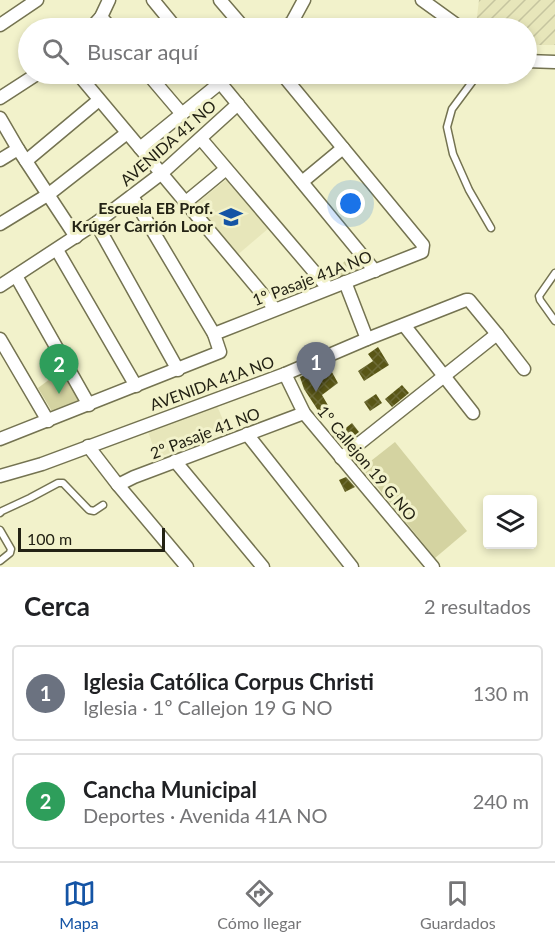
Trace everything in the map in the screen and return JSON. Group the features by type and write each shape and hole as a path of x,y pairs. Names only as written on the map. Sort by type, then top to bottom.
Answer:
{"street":[{"path":"0,25 37,0"},
{"path":"101,16 109,0"},
{"path":"153,0 168,18"},
{"path":"220,0 235,18"},
{"path":"422,0 447,18"},
{"path":"293,18 297,3"},
{"path":"537,63 554,65"},
{"path":"0,98 22,84"},
{"path":"86,84 275,309"},
{"path":"156,84 182,114"},
{"path":"140,148 182,114 210,84"},
{"path":"221,84 375,271"},
{"path":"290,84 343,148 302,182"},
{"path":"26,161 99,100"},
{"name":"AVENIDA 41 NO","path":"0,286 57,250 132,196 162,173 238,104"},
{"path":"0,117 18,149 76,237"},
{"path":"0,224 49,194 127,133"},
{"path":"201,139 328,288"},
{"name":"1º Pasaje 41A NO","path":"214,334 422,252 423,245 343,148"},
{"path":"0,160 18,149"},
{"path":"186,202 226,169"},
{"path":"2,435 48,421 220,352 214,334 132,196"},
{"path":"96,223 178,370"},
{"path":"57,250 136,386"},
{"path":"16,276 89,405"},
{"path":"345,282 367,339"},
{"name":"AVENIDA 41A NO","path":"0,476 42,464 285,374 466,300 469,300 497,334"},
{"path":"404,325 473,413"},
{"path":"341,458 497,334 524,369"},
{"path":"0,339 48,421"},
{"name":"1º Callejon 19 G NO","path":"285,374 304,413 433,567"},
{"name":"2º Pasaje 41 NO","path":"118,485 304,413"},
{"path":"247,434 352,567"},
{"path":"88,446 188,567"},
{"path":"176,461 263,567"}],"lane":[{"path":"471,84 452,109 447,127 453,153 469,190 491,228"},
{"path":"555,273 539,296 555,321"},
{"path":"0,513 58,483 63,483 89,510 94,511 103,505"},
{"path":"0,530 11,549 10,553 0,561"}],"shaded area":[{"path":"479,0 555,0 555,45 537,45 537,18 477,18"},
{"name":"Escuela EB Prof. Krúger Carrión Loor","path":"227,179 269,228 235,257 192,207"},
{"path":"217,406 228,431 157,458 148,431"}],"green space":[{"path":"352,255 364,269 331,279 328,276"},
{"path":"62,370 80,399 53,413 38,388"},
{"path":"395,442 467,531 435,558 362,468"}],"building":[{"path":"378,347 389,365 364,381 358,371 373,361 368,354"},
{"path":"328,365 338,383 322,395 329,407 321,415 304,389 300,377"},
{"path":"402,385 409,393 392,407 385,399"},
{"path":"376,394 382,403 370,411 364,402"},
{"path":"352,423 359,432 342,445 336,436"},
{"path":"346,477 355,487 345,492 339,480"}],"place":[{"name":"Escuela EB Prof. Krúger Carrión Loor","path":"231,217"},
{"name":"Iglesia Católica Corpus Christi","path":"316,392"},
{"name":"Cancha Municipal","path":"59,394"}]}
